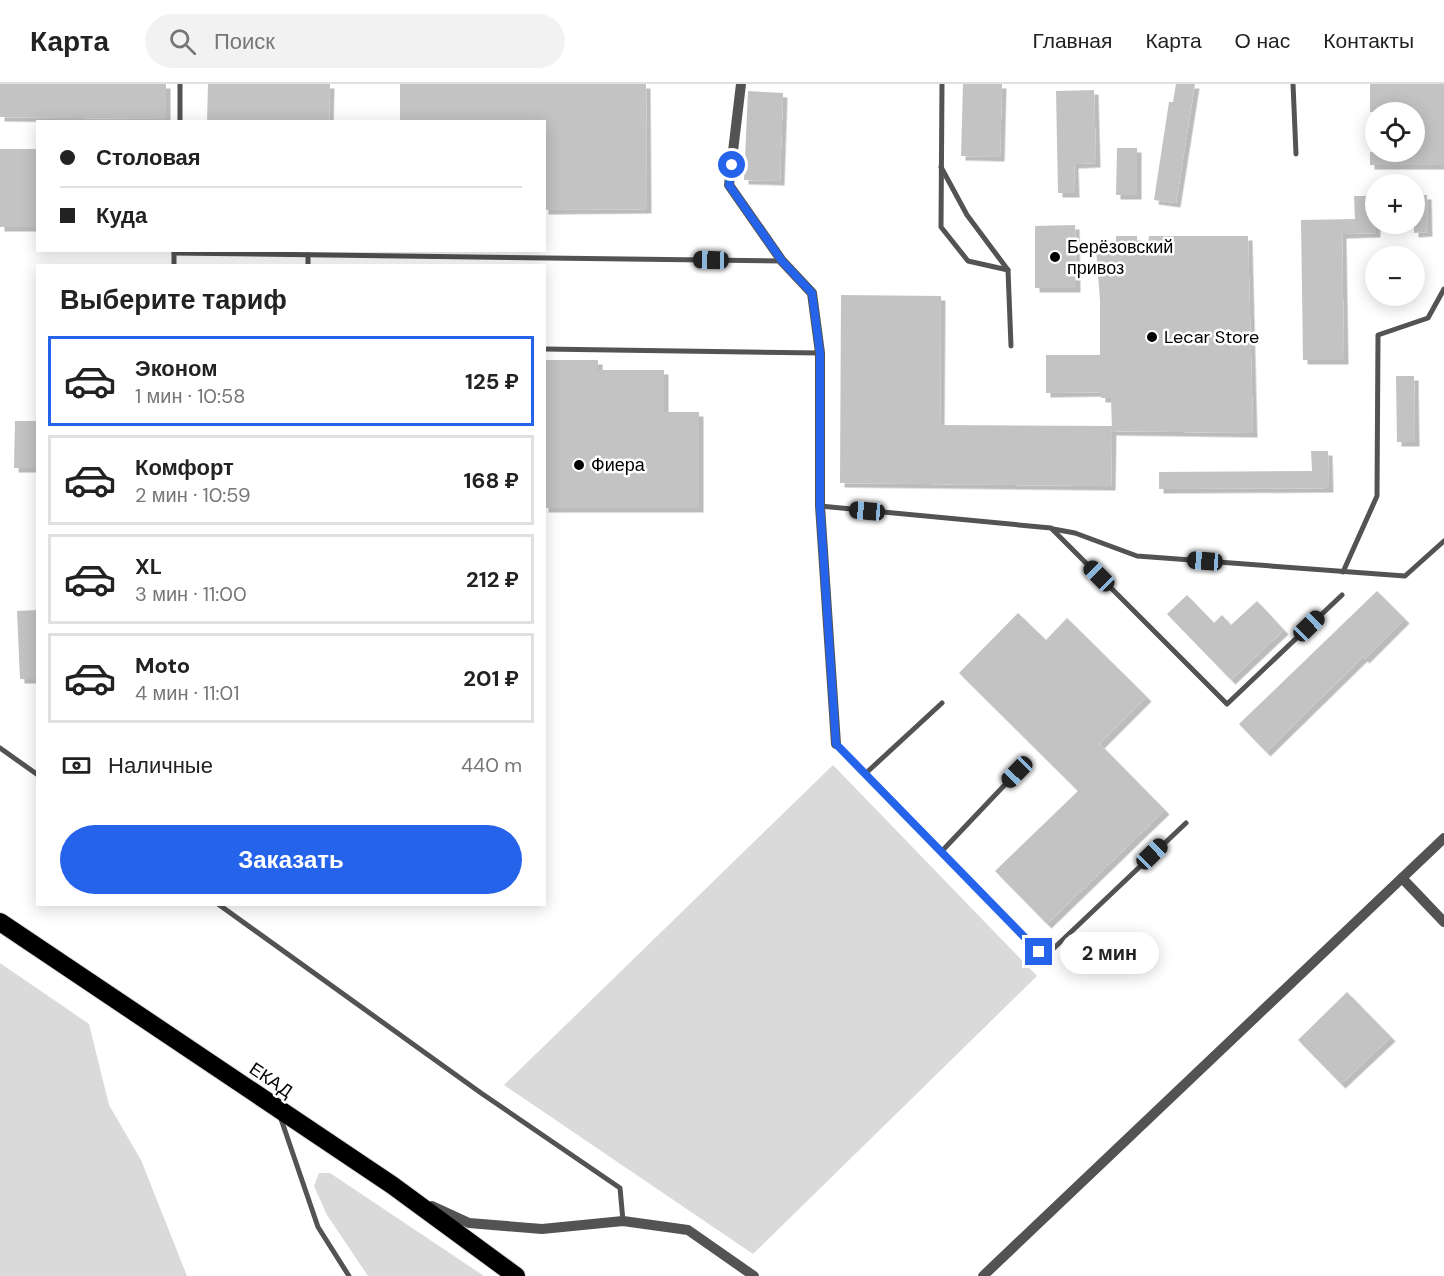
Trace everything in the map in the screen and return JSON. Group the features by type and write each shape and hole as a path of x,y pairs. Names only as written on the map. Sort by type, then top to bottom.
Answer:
{"highway":[{"name":"ЕКАД","path":"0,922 401,1192 516,1276"}],"street":[{"path":"741,84 729,185 782,261 812,293 820,353 820,506 836,744"},
{"path":"983,1276 1444,838"},
{"path":"1402,878 1444,922"},
{"path":"401,1192 469,1223 542,1229 623,1221 688,1230 754,1276"}],"lane":[{"path":"180,84 180,120"},
{"path":"942,84 941,227 968,261 1008,270"},
{"path":"1293,84 1296,154"},
{"path":"941,166 967,215 1008,270 1011,346"},
{"path":"174,252 782,261"},
{"path":"308,255 308,264"},
{"path":"1343,572 1377,496 1378,335 1428,318 1444,289"},
{"path":"546,349 820,353"},
{"path":"820,506 1051,528 1075,533 1137,556 1405,576 1444,541"},
{"path":"1051,528 1227,704 1342,595"},
{"path":"865,774 942,704"},
{"path":"836,744 1039,952 1053,949 1186,823"},
{"path":"0,748 36,774"},
{"path":"941,852 1017,772"},
{"path":"221,906 481,1093 620,1188 623,1221"},
{"path":"277,1109 318,1227 349,1276"}],"shaded area":[{"path":"833,765 1037,976 753,1254 504,1085"},
{"path":"0,963 89,1024 109,1105 141,1160 187,1276 0,1276"},
{"path":"319,1173 330,1173 484,1276 368,1276 327,1215 314,1186"}],"building":[{"path":"0,84 166,84 166,119 0,117"},
{"path":"208,84 330,84 329,120 207,120"},
{"path":"400,84 646,84 647,209 546,210 546,120 400,120"},
{"path":"963,84 1002,84 1000,157 961,156"},
{"path":"1176,84 1195,84 1176,203 1154,200 1169,102 1173,102"},
{"path":"1370,84 1444,84 1444,165 1370,165 1370,162 1425,162 1425,102 1370,102"},
{"path":"1094,90 1096,163 1074,164 1075,193 1058,193 1056,91"},
{"path":"748,91 783,93 780,181 744,180"},
{"path":"1117,148 1137,148 1137,195 1116,195"},
{"path":"0,149 36,149 36,227 0,227"},
{"path":"1425,195 1427,195 1428,232 1425,232"},
{"path":"1354,196 1365,196 1365,233 1342,234 1344,360 1303,360 1301,220 1355,219"},
{"name":"Берёзовский привоз","path":"1075,225 1076,288 1035,288 1035,226"},
{"path":"1116,236 1137,236 1137,248 1147,249 1149,236 1248,236 1253,433 1112,431 1111,398 1101,398 1101,392 1046,393 1046,355 1100,355 1100,300 1096,249 1116,248"},
{"path":"841,295 941,296 940,425 1112,426 1111,486 840,483"},
{"path":"546,360 598,360 598,370 664,370 664,412 699,412 699,508 546,508"},
{"path":"1396,376 1414,376 1415,442 1397,442"},
{"path":"15,421 36,421 36,468 14,468"},
{"path":"1311,451 1328,451 1329,488 1159,489 1159,472 1312,471"},
{"path":"1377,591 1405,619 1266,752 1239,724"},
{"path":"1187,595 1214,623 1222,615 1231,625 1257,601 1284,630 1231,680 1167,614"},
{"path":"36,610 36,679 20,679 17,611"},
{"path":"1018,613 1046,640 1067,618 1147,697 1100,744 1165,810 1047,924 995,871 1078,791 959,673"},
{"path":"1347,992 1391,1037 1341,1084 1298,1040"}],"place":[{"name":"Берёзовский привоз","path":"1055,257"},
{"name":"Lecar Store","path":"1152,337"},
{"name":"Фиера","path":"579,465"}],"route":[{"path":"732,165 729,185 782,261 812,293 820,353 820,506 836,744 1039,952"}]}
